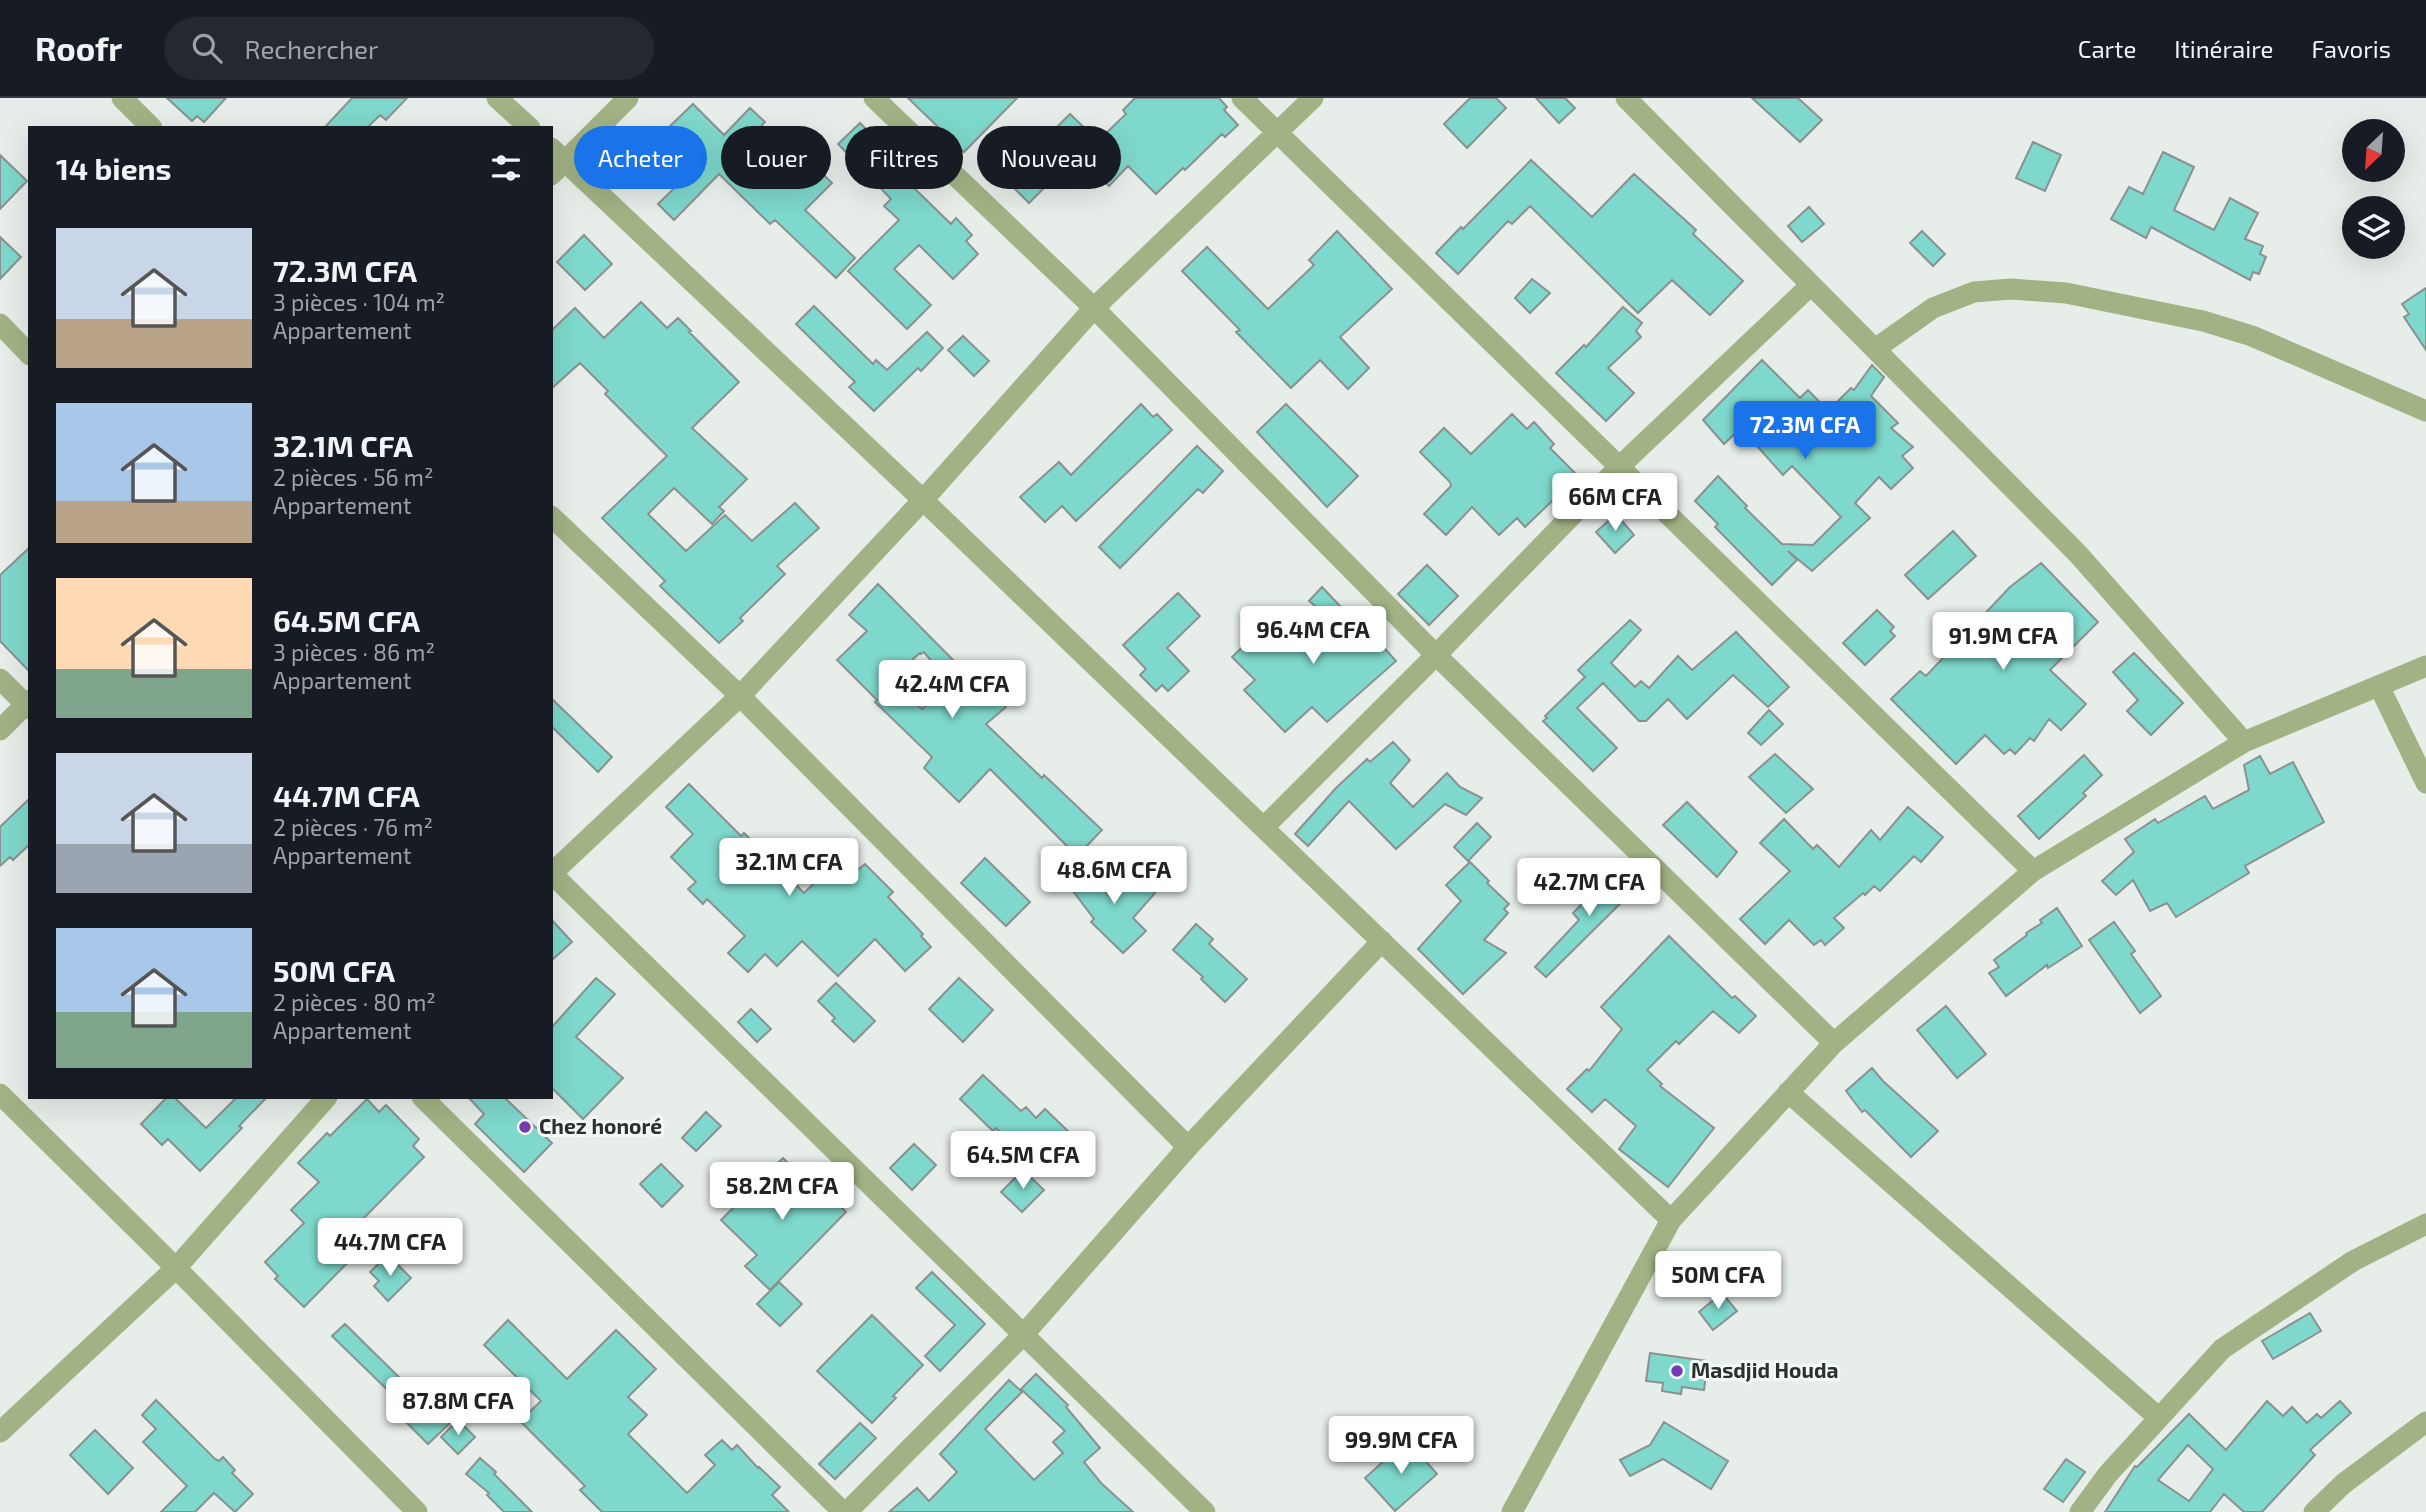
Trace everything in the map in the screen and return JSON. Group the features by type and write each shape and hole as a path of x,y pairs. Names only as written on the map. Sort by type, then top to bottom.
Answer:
{"street":[{"path":"122,98 150,126"},
{"path":"497,98 528,126"},
{"path":"628,98 556,161 923,500 1671,1220"},
{"path":"874,98 1094,308 1436,655 1834,1043"},
{"path":"1242,98 2034,871"},
{"path":"553,871 740,696 923,500 1094,308 1313,98"},
{"path":"1626,98 2078,554 2245,742"},
{"path":"1264,827 1619,467 1811,285"},
{"path":"1875,349 1933,308 1974,292 2011,289 2066,293 2203,321 2252,336 2426,411"},
{"path":"0,324 28,353"},
{"path":"553,518 740,696 1188,1147"},
{"path":"1512,1512 1671,1220 1834,1043 2034,871 2245,742 2426,666"},
{"path":"0,680 28,704 0,730"},
{"path":"2379,686 2426,783"},
{"path":"553,875 1205,1512"},
{"path":"424,1099 845,1512 1024,1334 1188,1147 1382,941"},
{"path":"1788,1092 2159,1418"},
{"path":"0,1094 417,1512"},
{"path":"0,1432 176,1268 325,1099"},
{"path":"2080,1512 2108,1474 2222,1349 2353,1261 2426,1224"},
{"path":"2314,1512 2343,1484 2426,1422"}],"building":[{"path":"167,98 226,98 204,122 197,116 192,121"},
{"path":"352,98 407,98 386,120 380,115 369,126 326,126"},
{"path":"908,98 1017,98 990,126 977,126 977,139 964,152 963,126 937,126"},
{"path":"1135,98 1219,98 1227,107 1224,110 1238,125 1225,137 1222,134 1156,194 1128,166 1121,173 1121,126 1114,126 1126,114 1123,110"},
{"path":"1470,98 1496,98 1506,108 1467,148 1444,124"},
{"path":"1536,98 1565,98 1575,108 1559,123"},
{"path":"1752,98 1798,98 1822,120 1800,142"},
{"path":"693,104 721,132 721,176 719,174 707,186 707,126 670,126"},
{"path":"750,108 765,122 761,126 733,126"},
{"path":"1070,114 1082,126 1058,126"},
{"path":"845,137 845,151 838,144"},
{"path":"2033,142 2061,155 2045,191 2016,178"},
{"path":"2163,152 2194,167 2174,210 2214,230 2230,198 2258,213 2245,239 2263,246 2260,254 2266,257 2259,274 2253,272 2250,280 2151,227 2146,238 2111,219 2129,187 2143,194"},
{"path":"0,155 27,181 0,209"},
{"path":"1531,160 1592,217 1634,174 1696,230 1693,234 1743,281 1710,315 1672,280 1638,313 1530,206 1512,224 1508,221 1458,274 1436,253"},
{"path":"673,189 704,189 674,220 658,204"},
{"path":"734,189 826,189 805,210 855,258 836,278 775,220 770,224"},
{"path":"881,189 915,189 951,224 956,218 972,235 966,241 978,254 953,279 919,245 894,269 931,305 907,329 848,271 899,220 884,206 891,199"},
{"path":"1015,189 1043,189 1029,203"},
{"path":"1809,207 1824,224 1802,242 1788,226"},
{"path":"1337,231 1392,289 1340,337 1369,368 1348,389 1320,360 1291,388 1236,332 1240,330 1182,271 1207,247 1268,309 1314,265 1309,260"},
{"path":"1922,231 1945,254 1933,266 1910,243"},
{"path":"584,235 612,264 585,290 557,262"},
{"path":"0,237 21,257 0,279"},
{"path":"1532,279 1550,293 1530,313 1515,298"},
{"path":"2426,288 2426,350 2404,317 2409,314 2402,304"},
{"path":"641,302 667,328 678,318 739,382 692,428 747,479 719,507 724,511 712,524 674,488 648,514 686,551 725,515 752,541 795,503 819,528 777,566 785,574 740,618 743,621 719,643 660,586 665,581 602,518 667,456 605,394 608,391 580,363 553,387 553,329 575,308 604,338"},
{"path":"814,306 873,364 876,360 887,370 927,332 943,348 921,371 918,368 874,411 849,387 855,382 796,324"},
{"path":"1623,307 1642,323 1636,331 1641,337 1608,368 1634,393 1606,421 1556,373 1584,345 1586,347"},
{"path":"963,336 989,361 974,376 948,350"},
{"path":"1762,360 1800,398 1808,390 1828,411 1851,388 1854,390 1872,365 1884,377 1871,396 1898,423 1891,428 1913,447 1902,456 1913,468 1891,489 1879,477 1855,503 1870,518 1812,571 1788,551 1797,560 1772,585 1715,527 1718,524 1695,501 1718,476 1747,506 1745,508 1782,544 1813,545 1841,517 1792,466 1783,475 1741,428 1724,444 1703,420"},
{"path":"1141,404 1153,417 1157,414 1172,430 1076,521 1062,506 1045,522 1020,497 1059,462 1071,475"},
{"path":"1286,404 1358,476 1327,507 1257,432"},
{"path":"1512,414 1527,429 1534,422 1554,444 1550,448 1578,476 1525,527 1517,518 1499,535 1472,507 1446,535 1424,514 1451,486 1450,482 1420,452 1444,428 1471,454"},
{"path":"1197,446 1223,471 1203,493 1198,489 1120,568 1099,547"},
{"path":"1616,514 1634,535 1615,553 1596,532"},
{"path":"1953,531 1976,556 1928,599 1905,575"},
{"path":"28,549 28,670 0,641 0,575"},
{"path":"2041,563 2098,622 2050,670 2086,704 2061,730 2049,719 2034,741 2030,738 2015,754 2010,749 2004,754 1985,735 1956,764 1891,699 1920,671 1926,676 2010,587"},
{"path":"1427,565 1458,596 1429,625 1398,594"},
{"path":"878,584 956,663 942,674 924,652 891,679 922,709 950,683 971,704 990,688 1006,707 986,724 1102,830 1077,856 990,769 959,802 924,768 932,757 875,702 877,700 837,660 867,631 849,615"},
{"path":"1322,587 1374,642 1377,640 1396,661 1327,722 1312,707 1285,732 1244,690 1255,680 1232,657 1266,624 1287,647 1322,612 1309,601"},
{"path":"1178,593 1200,616 1167,648 1189,671 1168,691 1162,685 1156,691 1140,675 1146,669 1123,645"},
{"path":"1877,610 1894,627 1890,631 1895,636 1865,665 1843,643"},
{"path":"1630,620 1641,630 1611,663 1635,687 1641,681 1649,688 1678,656 1692,670 1736,632 1789,687 1768,707 1733,675 1687,719 1668,699 1646,721 1639,721 1603,683 1577,708 1617,748 1593,771 1543,721 1585,677 1578,670"},
{"path":"2134,653 2183,703 2151,735 2127,711 2138,700 2113,672"},
{"path":"553,700 612,757 598,772 553,728"},
{"path":"1769,710 1783,724 1761,745 1748,733"},
{"path":"1393,742 1410,760 1390,783 1413,807 1447,773 1460,787 1482,798 1466,815 1445,804 1396,849 1349,801 1308,846 1295,834 1336,788 1367,759 1370,762"},
{"path":"1775,754 1813,789 1786,813 1749,777"},
{"path":"2084,755 2102,775 2083,793 2086,796 2039,839 2018,816"},
{"path":"2260,756 2270,774 2293,762 2324,822 2245,866 2249,873 2176,917 2167,903 2150,911 2133,880 2116,895 2102,881 2134,852 2125,839 2155,819 2158,823 2205,796 2213,809 2249,790 2244,765"},
{"path":"689,784 741,836 744,833 804,893 844,854 859,869 865,864 893,892 888,897 923,934 921,936 931,947 905,971 875,939 838,976 802,941 777,966 765,954 748,972 728,953 745,936 707,899 703,904 688,889 696,882 671,857 693,834 666,807"},
{"path":"28,800 28,846 13,860 10,857 0,866 0,827"},
{"path":"1687,802 1737,852 1717,877 1663,825"},
{"path":"1908,807 1943,837 1921,862 1914,856 1880,891 1874,886 1834,918 1844,928 1825,945 1821,940 1814,945 1789,920 1765,944 1740,919 1790,871 1760,843 1784,819 1813,849 1817,845 1839,867 1871,830 1880,840"},
{"path":"1477,823 1491,837 1468,861 1454,847"},
{"path":"985,858 1030,902 1006,926 961,883"},
{"path":"1470,862 1509,904 1504,909 1508,913 1484,940 1506,953 1463,994 1418,949 1461,901 1446,885"},
{"path":"1076,866 1111,897 1139,867 1152,879 1147,887 1155,893 1133,918 1146,931 1123,953 1091,922 1094,919 1064,879"},
{"path":"1617,868 1637,887 1546,977 1535,967 1579,920 1573,913"},
{"path":"2057,908 2082,946 2048,968 2047,965 2006,996 1989,973 1999,967 1994,960"},
{"path":"553,921 572,942 553,959"},
{"path":"2114,922 2135,951 2131,954 2161,996 2140,1013 2089,940"},
{"path":"1196,924 1213,939 1209,944 1247,979 1225,1002 1201,979 1203,977 1173,950"},
{"path":"1669,936 1732,998 1735,996 1756,1016 1739,1033 1713,1011 1679,1044 1676,1041 1647,1070 1662,1084 1660,1086 1714,1128 1668,1187 1619,1149 1636,1126 1605,1099 1592,1112 1567,1089 1587,1069 1589,1071 1622,1029 1601,1007"},
{"path":"596,978 615,994 576,1037 623,1078 583,1119 553,1089 553,1026"},
{"path":"959,978 993,1010 963,1042 929,1009"},
{"path":"836,983 875,1021 854,1042 832,1021 835,1018 818,1001"},
{"path":"1946,1006 1986,1054 1957,1078 1917,1030"},
{"path":"751,1009 771,1029 757,1042 738,1022"},
{"path":"1872,1068 1938,1131 1911,1157 1865,1110 1862,1112 1846,1091"},
{"path":"983,1075 1021,1111 1026,1107 1036,1118 1045,1109 1074,1137 1035,1175 996,1128 993,1131 960,1099"},
{"path":"165,1099 176,1099 206,1128 235,1099 265,1099 239,1126 242,1128 200,1171 168,1139 162,1145 141,1124"},
{"path":"367,1099 379,1112 386,1105 419,1139 413,1146 424,1157 352,1230 366,1244 304,1307 275,1279 278,1276 265,1262 304,1223 291,1210 319,1182 298,1163 327,1133 330,1136"},
{"path":"470,1099 506,1099 552,1143 524,1172 475,1124 484,1114"},
{"path":"706,1112 721,1126 696,1151 682,1138"},
{"path":"914,1144 936,1165 912,1190 890,1168"},
{"path":"783,1158 821,1195 825,1191 846,1212 770,1290 745,1266 757,1255 721,1220"},
{"path":"661,1164 683,1186 662,1207 640,1184"},
{"path":"1023,1170 1044,1190 1022,1212 1001,1192"},
{"path":"388,1255 411,1278 388,1301 374,1286 379,1281 370,1272"},
{"path":"932,1272 985,1324 940,1371 925,1356 955,1325 916,1288"},
{"path":"779,1282 802,1304 780,1326 757,1304"},
{"path":"1722,1293 1737,1311 1713,1330 1699,1312"},
{"path":"2310,1313 2321,1331 2273,1359 2262,1341"},
{"path":"872,1315 923,1365 872,1423 817,1371"},
{"path":"508,1320 567,1379 616,1330 656,1369 628,1397 647,1415 628,1434 687,1493 715,1465 705,1455 722,1440 732,1450 737,1445 780,1487 772,1495 789,1512 602,1512 580,1490 585,1486 520,1421 541,1401 484,1345"},
{"path":"345,1324 417,1395 419,1393 450,1423 428,1444 398,1414 405,1407 332,1336"},
{"name":"Masdjid Houda","path":"1650,1353 1708,1361 1704,1390 1682,1387 1681,1394 1662,1391 1663,1383 1646,1381"},
{"path":"1036,1374 1068,1405 1066,1407 1100,1448 1084,1462 1101,1483 1133,1512 889,1512 917,1488 929,1501 957,1472 940,1454 1009,1380 1022,1392 985,1429 1034,1480 1063,1453 1053,1442 1065,1431 1021,1389"},
{"path":"156,1400 215,1459 219,1461 223,1457 235,1470 232,1473 253,1494 235,1512 214,1493 195,1512 161,1512 187,1486 143,1442 156,1429 142,1415"},
{"path":"2267,1401 2283,1416 2292,1407 2307,1423 2317,1414 2321,1418 2340,1401 2351,1413 2310,1450 2315,1455 2262,1512 2244,1512 2224,1494 2210,1512 2105,1512 2135,1466 2137,1467 2189,1414 2226,1450","holes":["2188,1445 2213,1469 2189,1501 2158,1480"]},
{"path":"458,1420 475,1437 458,1454 441,1437"},
{"path":"1664,1422 1728,1461 1711,1489 1663,1459 1630,1476 1620,1460 1650,1445"},
{"path":"860,1423 876,1438 835,1479 819,1464"},
{"path":"95,1430 133,1468 108,1494 70,1455"},
{"path":"1407,1440 1437,1474 1395,1511 1365,1478"},
{"path":"480,1458 532,1512 504,1512 487,1495 489,1493 466,1474"},
{"path":"2066,1459 2085,1472 2063,1502 2044,1489"}],"place":[{"name":"Chez honoré","path":"525,1127"},
{"name":"Masdjid Houda","path":"1677,1371"}]}
